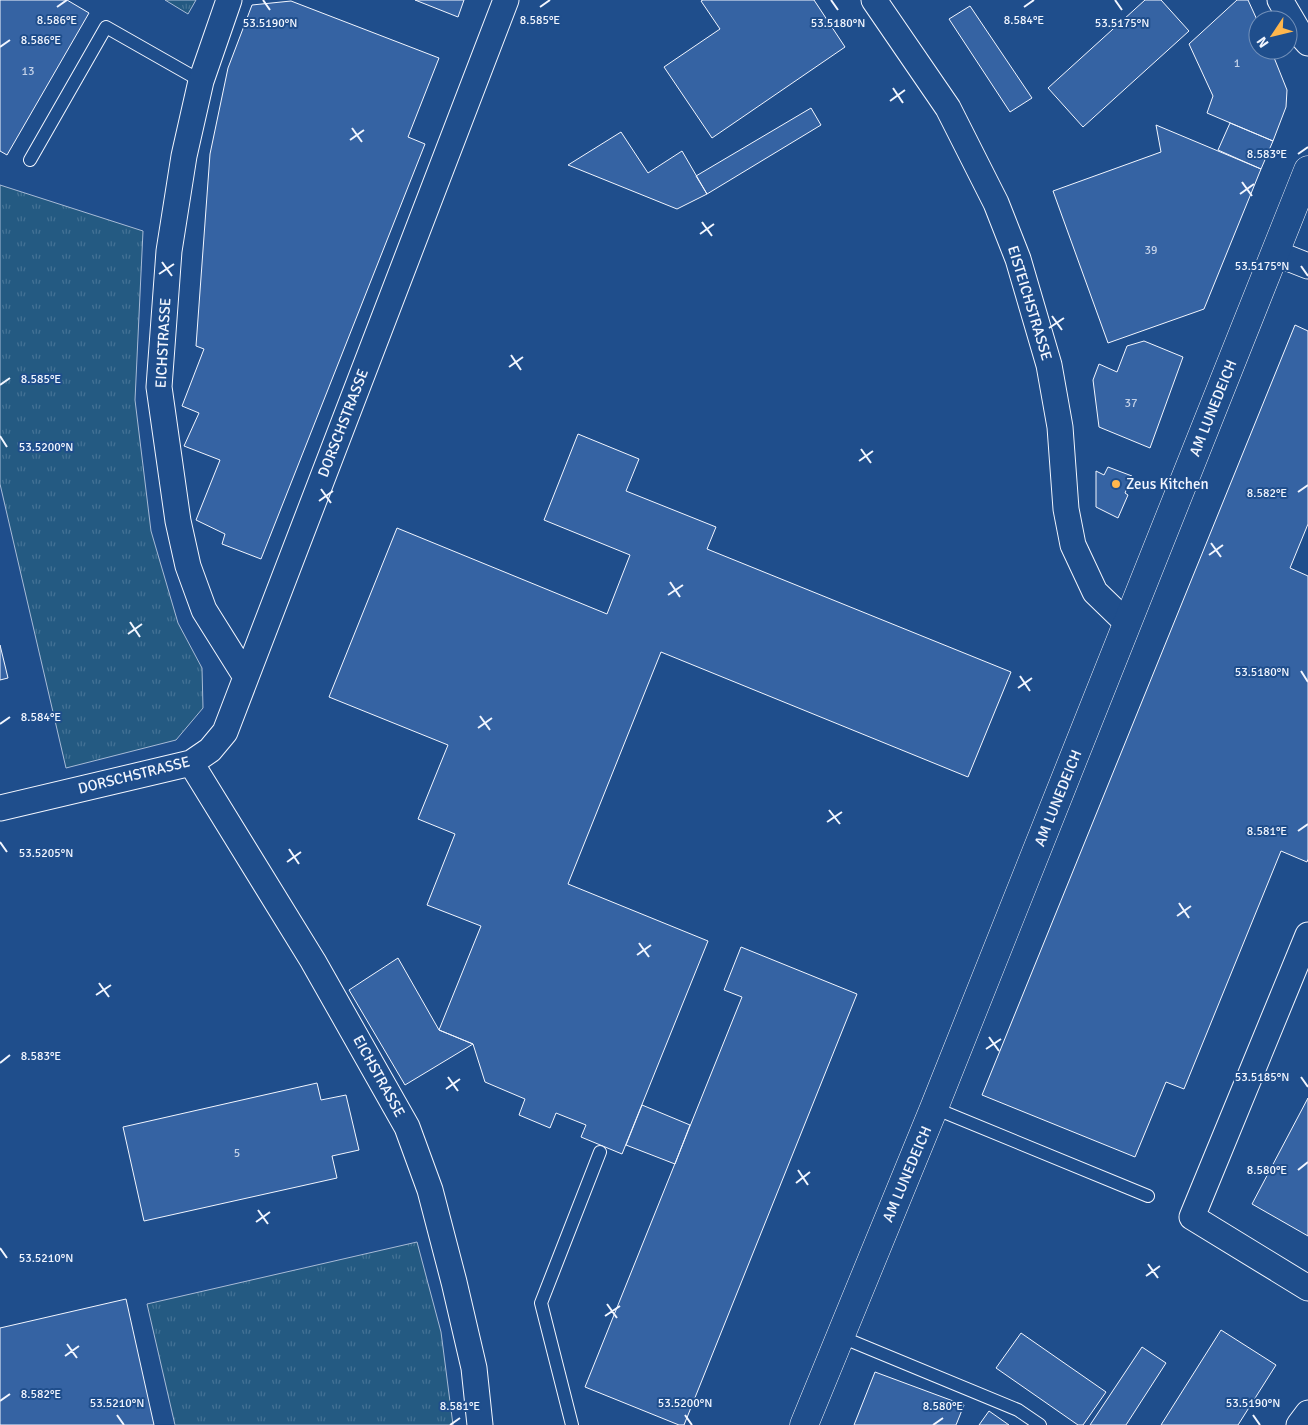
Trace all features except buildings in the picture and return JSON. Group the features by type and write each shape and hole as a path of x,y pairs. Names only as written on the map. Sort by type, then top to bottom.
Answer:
{"street":[{"name":"EICHSTRASSE","path":"229,0 201,81 184,156 169,251 159,387 178,521 188,566 204,610 246,677"},
{"name":"DORSCHSTRASSE","path":"0,808 191,763 210,750 225,732 506,0"},
{"name":"EISTEICHSTRASSE","path":"874,0 948,108 996,203 1027,286 1049,365 1060,427 1066,509 1073,545 1095,592 1127,623"},
{"path":"1280,0 1300,34 1308,43"},
{"name":"AM LUNEDEICH","path":"804,1425 934,1108 1308,170"},
{"path":"1275,253 1308,266"},
{"name":"EICHSTRASSE","path":"191,763 313,961 407,1127 430,1190 454,1282 474,1368 480,1425"},
{"path":"1308,935 1192,1217 1308,1288"},
{"path":"1299,1425 1308,1413"}],"lane":[{"path":"30,160 106,27 201,81"},
{"path":"934,1108 1148,1196"},
{"path":"572,1425 541,1303 600,1152"},
{"path":"839,1336 1018,1410 1040,1425"}],"green space":[{"path":"165,0 196,0 188,14"},
{"path":"0,185 143,231 135,400 151,531 178,623 202,668 203,708 176,740 66,768 0,484"},
{"path":"417,1242 441,1332 453,1425 175,1425 147,1304"}],"place":[{"name":"Zeus Kitchen","path":"1116,484"}]}
